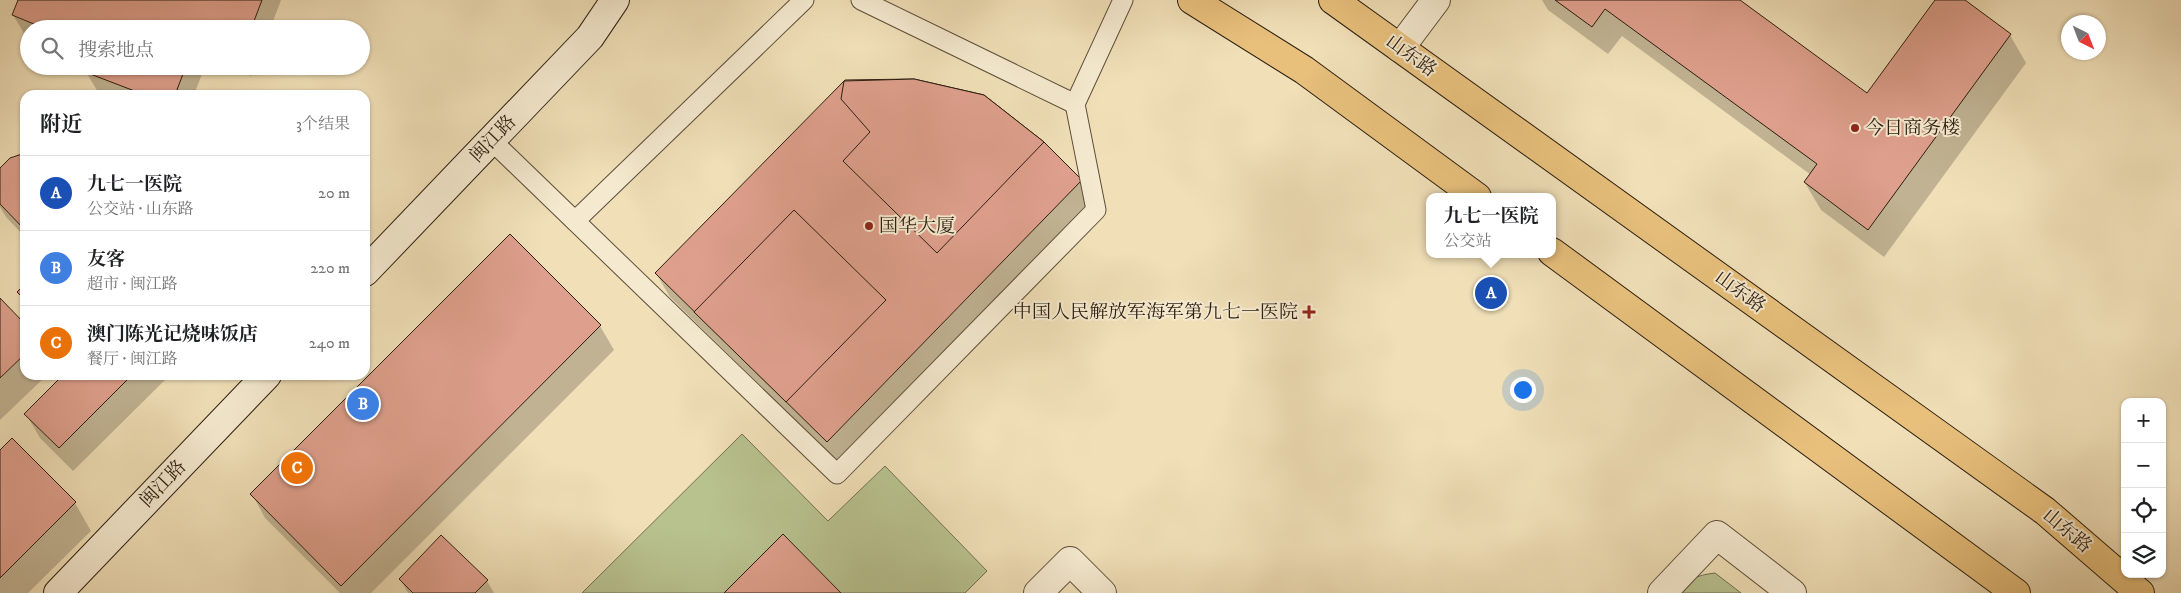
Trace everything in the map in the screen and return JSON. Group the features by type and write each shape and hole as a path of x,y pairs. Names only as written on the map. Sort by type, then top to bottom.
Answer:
{"main road":[{"path":"1192,0 1304,70 1472,193"},
{"name":"山东路","path":"1333,0 2045,511 2140,593"},
{"path":"1556,255 2016,593"}],"street":[{"name":"闽江路","path":"370,267 590,37 614,0"},
{"path":"1400,48 1436,0"},
{"name":"闽江路","path":"58,593 262,380"},
{"path":"1662,593 1717,535 1792,593"},
{"path":"1038,593 1070,561 1102,593"}],"lane":[{"path":"575,221 804,0"},
{"path":"861,0 1075,104"},
{"path":"491,140 837,474 1096,210 1075,104 1123,0"}],"green space":[{"path":"742,434 828,521 885,466 987,571 965,593 582,593"},
{"path":"1715,573 1741,593 1674,593 1692,579"}],"building":[{"path":"18,0 262,0 254,20 24,20 12,15"},
{"name":"今日商务楼","path":"1555,0 1740,0 1867,93 1935,0 1965,0 2011,34 1868,230 1804,182 1817,164 1605,9 1592,27"},
{"path":"93,75 183,75 177,90 132,90"},
{"name":"国华大厦","path":"914,79 984,95 1044,142 1082,180 827,442 655,273 845,80"},
{"path":"914,79 984,95 1044,142 937,253 843,161 870,132 841,99 844,81"},
{"path":"20,155 20,225 0,204 0,168 10,158"},
{"path":"794,210 886,300 786,402 694,312"},
{"path":"510,234 601,325 341,586 250,494 364,380 370,380 370,374"},
{"path":"0,298 20,319 20,359 0,378"},
{"path":"58,380 127,380 59,448 24,414"},
{"path":"12,438 76,502 0,578 0,450"},
{"path":"783,534 841,593 724,593"},
{"path":"441,535 488,580 475,593 413,593 399,579"}],"place":[{"name":"今日商务楼","path":"1855,128"},
{"name":"国华大厦","path":"869,226"},
{"name":"九七一医院","path":"1491,293"},
{"name":"中国人民解放军海军第九七一医院","path":"1309,312"},
{"name":"友客","path":"363,404"},
{"name":"澳门陈光记烧味饭店","path":"297,468"}]}
